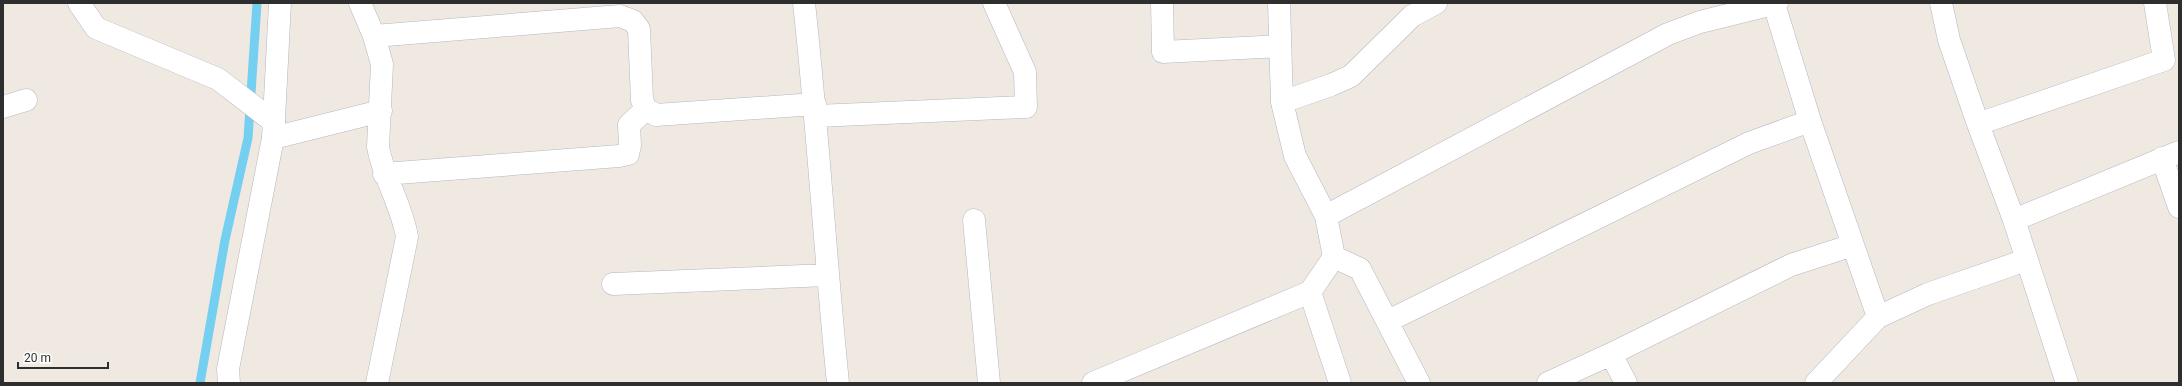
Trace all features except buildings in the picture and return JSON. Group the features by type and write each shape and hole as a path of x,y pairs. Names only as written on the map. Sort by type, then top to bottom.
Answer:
{"street":[{"path":"79,3 96,28 218,79 273,130"},
{"path":"229,383 228,369 273,130 280,3"},
{"path":"360,3 374,36 382,64 381,111 378,147 384,174 404,222 407,237 377,383"},
{"path":"804,3 816,110 827,275 838,383"},
{"path":"374,36 620,16 633,21 639,29 642,100 646,110 656,115 816,110 1026,107 1025,72 994,3"},
{"path":"1162,3 1163,52 1280,46"},
{"path":"1093,383 1310,292 1334,257 1326,216 1295,156 1282,102 1279,3"},
{"path":"1326,216 1668,34 1700,22 1776,3 1810,121 1878,317"},
{"path":"1941,3 1949,40 1978,124 2014,220 2067,383"},
{"path":"1978,124 2164,60 2155,3"},
{"path":"1282,102 1331,85 1351,76 1412,16 1432,4"},
{"path":"3,107 26,100"},
{"path":"384,174 619,156 628,154 630,145 629,125 646,110"},
{"path":"273,130 381,111"},
{"path":"1388,322 1749,143 1810,121"},
{"path":"2014,220 2170,155 2179,206"},
{"path":"974,220 989,383"},
{"path":"1548,383 1611,354 1790,265 1853,245"},
{"path":"1334,257 1360,269 1418,383"},
{"path":"1821,380 1878,317 1928,294 2026,260"},
{"path":"613,284 827,275"},
{"path":"1310,292 1340,383"},
{"path":"1611,354 1626,383"}],"waterway":[{"path":"200,383 225,240 248,138 257,3"}]}
